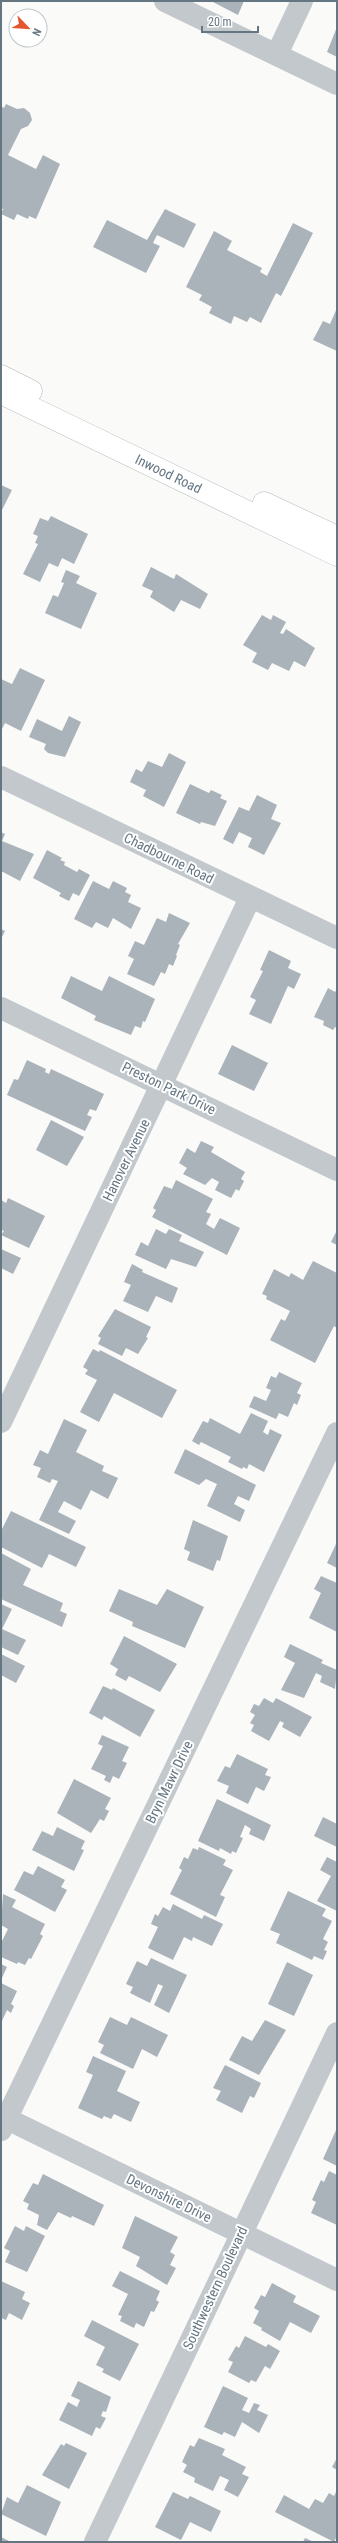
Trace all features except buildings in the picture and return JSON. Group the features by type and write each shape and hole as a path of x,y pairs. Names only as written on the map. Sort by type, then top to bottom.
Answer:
{"main road":[{"name":"Inwood Road","path":"1,376 337,537"},
{"name":"Inwood Road","path":"1,393 337,555"}],"street":[{"path":"165,1 337,84"},
{"path":"277,54 302,1"},
{"name":"Chadbourne Road","path":"1,777 250,898 337,938"},
{"name":"Hanover Avenue","path":"1,1422 250,898"},
{"name":"Preston Park Drive","path":"1,1008 337,1170"},
{"name":"Bryn Mawr Drive","path":"3,2122 337,1433"},
{"name":"Southwestern Boulevard","path":"95,2542 337,2033"},
{"name":"Devonshire Drive","path":"3,2122 337,2280"}]}
